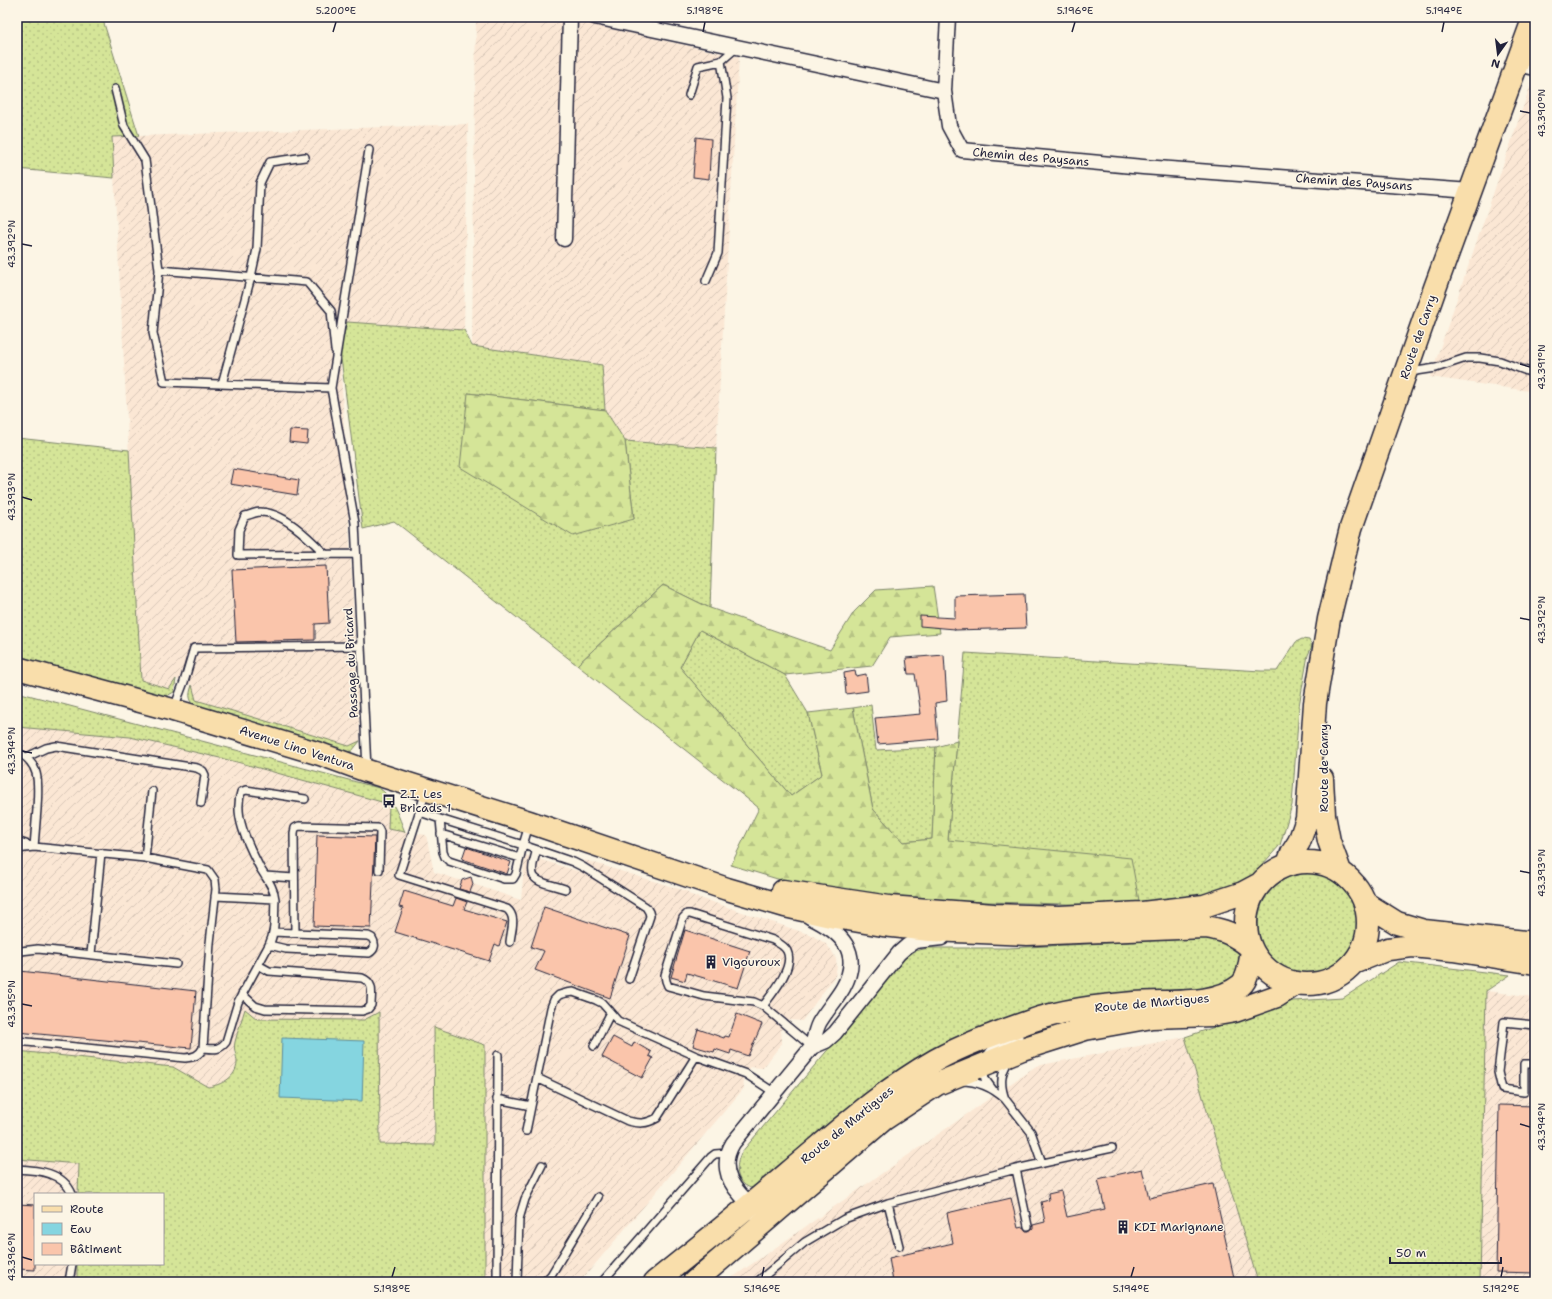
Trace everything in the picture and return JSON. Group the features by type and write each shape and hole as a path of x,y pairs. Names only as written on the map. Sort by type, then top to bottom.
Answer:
{"main road":[{"name":"Route de Carry","path":"1288,864 1292,853 1299,842 1307,819 1315,703 1329,618 1351,528 1471,191 1526,66 1534,17"},
{"name":"Route de Carry","path":"1322,663 1324,714 1322,786 1324,815 1329,841 1340,871"},
{"name":"Avenue Lino Ventura","path":"17,668 174,710 320,754 368,771"},
{"name":"Avenue Lino Ventura","path":"17,684 321,762 368,771"},
{"path":"368,771 530,822 727,889 785,906 835,917 883,925 930,930 1027,934 1205,927 1222,930 1236,936 1251,948"},
{"path":"577,838 738,882 816,897 889,907 986,914 1059,917 1142,913 1204,906 1243,893 1258,885"},
{"path":"1306,861 1324,864 1340,871 1355,885 1365,903 1368,918 1367,935 1362,950 1353,963 1341,974 1326,981 1311,984 1297,983 1279,978 1263,966 1251,948 1245,930 1245,914 1250,899 1258,885 1266,876 1276,869 1288,864 1306,861"},
{"path":"1365,903 1397,923 1424,931 1535,943"},
{"path":"1353,963 1388,949 1412,946 1497,956 1535,964"},
{"name":"Route de Martigues","path":"655,1282 750,1205 881,1094 936,1060 987,1037 1032,1021 1083,1009 1135,1003 1204,1000 1224,995 1243,984 1249,970 1251,948"},
{"name":"Route de Martigues","path":"694,1282 884,1118 937,1084 984,1064 1022,1042 1145,1018 1212,1015 1236,1011 1277,996 1297,983"}],"street":[{"path":"564,239 570,17"},
{"path":"595,17 944,91 948,17"},
{"name":"Chemin des Paysans","path":"944,91 949,126 962,150 1144,167 1471,191"},
{"path":"742,1242 753,1215 750,1205 734,1187 727,1174 726,1159 728,1153 733,1143 812,1047 819,1023 850,975 850,954 844,940 820,922 785,906"},
{"path":"812,1047 826,1041 835,1033 899,953 907,946 915,941 994,933"}],"lane":[{"path":"689,95 698,66 722,61 736,48"},
{"path":"706,281 718,253 727,98 722,61"},
{"path":"115,89 124,126 145,160 160,270 153,333 164,382 331,388"},
{"path":"335,361 368,150"},
{"path":"222,384 251,277 257,249 260,183 270,162 305,157"},
{"path":"160,270 307,282 332,311 335,361"},
{"path":"1406,372 1436,368 1466,358 1480,358 1500,361 1535,374"},
{"name":"Passage du Bricard","path":"335,361 331,388 355,522 368,771"},
{"path":"326,555 297,528 277,516 260,512 245,516 239,530 238,555 326,555 356,554"},
{"path":"174,710 194,648 361,646"},
{"path":"27,757 46,748 56,746 198,768 203,771 205,775 201,803"},
{"path":"17,752 27,757 35,770 39,783 34,847"},
{"path":"427,789 399,875 506,909 512,913 513,918 510,942"},
{"path":"203,1048 217,1049 222,1047 226,1042 238,1002 273,938 275,892 265,876 244,832 239,813 239,798 241,792 246,790 305,799"},
{"path":"146,858 152,791"},
{"path":"420,812 573,862 646,907 650,912 650,916 629,979"},
{"path":"440,818 443,852 449,861 476,867 501,875 509,880 513,879 516,874 530,822"},
{"path":"295,933 295,828 299,826 378,828 380,832 379,870"},
{"path":"441,834 471,846 506,857 520,858"},
{"path":"17,841 34,847"},
{"path":"17,849 34,847 146,858 208,870 215,880 203,1048 200,1053 194,1057 185,1058 17,1041"},
{"path":"537,850 531,868 532,875 536,880 565,889"},
{"path":"90,954 101,853"},
{"path":"265,876 294,878"},
{"path":"215,896 275,899"},
{"path":"763,1006 786,972 789,962 788,952 782,945 773,940 687,914 683,918 665,975 668,986 704,996 754,1002 763,1006 812,1047"},
{"path":"269,945 286,949 369,953 374,947 372,938 368,936 273,932"},
{"path":"17,954 21,951 38,949 176,964"},
{"path":"242,994 255,1006 265,1010 362,1011 368,1009 371,1005 371,985 369,981 362,978 269,971 258,965"},
{"path":"526,1131 551,1008 554,1000 559,995 573,992 602,1003 610,1014 618,1021 696,1056 746,1074 775,1093"},
{"path":"1050,1024 1083,1009"},
{"path":"594,1046 610,1014"},
{"path":"1535,1025 1504,1022 1498,1072 1502,1088 1524,1092 1524,1064 1535,1064"},
{"path":"1005,1100 1001,1085 1004,1068 1022,1042"},
{"path":"497,1282 498,1055"},
{"path":"537,1078 628,1121 648,1123 657,1118 696,1056"},
{"path":"984,1064 984,1079 993,1090 1005,1100 1031,1132 1042,1163"},
{"path":"937,1084 953,1081 966,1081 980,1084 993,1090"},
{"path":"497,1099 531,1106"},
{"path":"757,1282 805,1242 844,1219 888,1203 1016,1169 1112,1148"},
{"path":"602,1282 711,1157 715,1154 728,1153"},
{"path":"517,1282 519,1219 525,1200 542,1165"},
{"path":"1016,1169 1028,1226"},
{"path":"17,1170 46,1172 58,1178 70,1188 72,1193"},
{"path":"544,1282 551,1275 598,1197"},
{"path":"888,1203 899,1246"},
{"path":"69,1282 72,1265"}],"shaded area":[{"path":"476,17 558,17 739,57 716,448 625,441 605,410 602,365 472,346"},
{"path":"1532,81 1535,81 1535,366 1529,391 1430,377"},
{"path":"468,124 464,330 347,322 340,350 360,741 349,746 195,700 192,685 176,679 169,689 141,681 112,137"},
{"path":"17,727 130,737 237,762 389,804 388,829 426,835 434,872 462,881 468,879 473,884 521,900 525,855 581,872 585,860 689,892 688,894 811,935 825,943 832,951 836,959 837,966 835,976 802,1021 789,1020 781,1030 782,1043 763,1068 750,1067 743,1079 744,1088 580,1282 485,1282 485,1045 434,1028 435,1146 380,1144 378,1012 364,1020 256,1019 245,1009 234,1052 237,1063 234,1072 228,1080 220,1085 208,1087 173,1067 17,1051"},
{"path":"1486,991 1535,997 1535,1282 1480,1282"},
{"path":"1185,1037 1258,1282 726,1282 1036,1066"},
{"path":"17,1159 79,1164 78,1193 34,1193 34,1265 77,1265 77,1282 17,1282"}],"green space":[{"path":"17,17 102,17 139,136 112,137 114,178 17,169"},
{"path":"347,322 464,330 472,346 602,365 605,410 468,393 634,519 625,441 716,448 710,608 663,585 577,665 394,521 363,529 340,350"},
{"path":"468,393 605,410 625,441 634,519 573,536 460,467"},
{"path":"17,438 129,450 141,680 169,689 176,679 174,692 165,697 35,665 22,657 17,650"},
{"path":"663,585 710,608 830,650 854,612 876,590 933,586 940,633 890,637 872,666 785,675 700,630 680,667 791,796 822,774 808,713 853,708 873,809 903,842 932,839 936,747 957,741 948,840 1131,858 1140,906 913,900 794,884 731,865 759,808 577,665"},
{"path":"700,630 785,675 808,713 822,774 791,796 680,667"},
{"path":"1302,639 1309,640 1312,646 1308,655 1299,706 1292,805 1280,845 1253,875 1208,897 1140,906 948,840 965,653 1277,671 1296,642"},
{"path":"192,685 196,700 349,746 360,741 352,751 342,754 198,709 190,698"},
{"path":"17,692 379,788 392,802 405,832 388,829 389,804 237,762 130,737 17,727"},
{"path":"871,705 876,750 936,747 932,839 903,842 873,809 853,708"},
{"path":"1309,873 1329,877 1337,881 1345,888 1352,896 1356,904 1360,924 1356,944 1352,952 1345,960 1337,967 1329,971 1309,975 1289,971 1281,967 1273,960 1266,952 1262,944 1258,924 1262,904 1266,896 1273,888 1281,881 1289,877"},
{"path":"1206,938 1232,944 1238,953 1242,964 1239,974 1220,988 1139,993 878,1086 847,1109 765,1183 751,1188 746,1186 739,1178 737,1168 741,1153 905,958 915,951 928,948 1008,948"},
{"path":"1399,962 1510,975 1486,991 1480,1282 1258,1282 1185,1037 1293,1001 1343,998"},
{"path":"245,1009 257,1019 364,1020 379,1012 380,1144 435,1145 434,1027 485,1045 485,1282 77,1282 77,1265 164,1265 164,1193 78,1193 79,1164 17,1159 17,1051 173,1067 208,1087 218,1085 231,1077 234,1073 237,1063 234,1048"}],"water":[{"path":"282,1038 364,1041 362,1101 280,1098"}],"building":[{"path":"696,137 711,139 709,179 693,177"},
{"path":"290,430 308,431 307,444 289,442"},
{"path":"233,469 299,480 297,495 230,484"},
{"path":"326,566 329,623 315,624 315,640 236,642 232,570"},
{"path":"1024,594 1026,628 955,630 920,626 920,616 955,618 955,596"},
{"path":"944,655 947,701 935,703 938,739 878,744 875,718 921,714 915,674 908,674 906,658"},
{"path":"855,671 856,676 866,674 868,691 846,694 844,673"},
{"path":"317,835 375,837 371,928 314,926"},
{"path":"466,847 511,862 507,874 462,859"},
{"path":"471,877 473,884 470,892 459,889 462,880"},
{"path":"404,891 453,906 456,898 467,902 464,909 507,922 499,946 495,944 489,961 395,932 403,908 399,907"},
{"path":"544,907 630,936 610,998 535,970 544,951 531,947"},
{"name":"Vigouroux","path":"685,930 750,951 738,988 687,973 685,981 671,977"},
{"path":"20,971 196,991 191,1048 17,1032 17,998"},
{"path":"737,1014 762,1024 748,1056 731,1050 730,1054 715,1049 714,1052 693,1046 698,1029 724,1038 725,1036 729,1037"},
{"path":"613,1037 632,1047 634,1042 651,1052 649,1056 653,1058 642,1078 602,1057"},
{"path":"1499,1105 1535,1106 1535,1273 1496,1272"},
{"name":"KDI Marignane","path":"1142,1169 1149,1198 1213,1184 1235,1282 893,1282 889,1258 953,1243 947,1213 1011,1198 1018,1228 1023,1227 1026,1231 1029,1231 1033,1228 1033,1225 1045,1222 1041,1202 1049,1200 1048,1194 1061,1191 1067,1217 1105,1209 1098,1179"},
{"path":"17,1204 34,1205 35,1270 17,1269"}],"place":[{"name":"Z.I. Les Bricads 1","path":"389,801"},
{"name":"Vigouroux","path":"711,962"},
{"name":"KDI Marignane","path":"1123,1227"}]}
